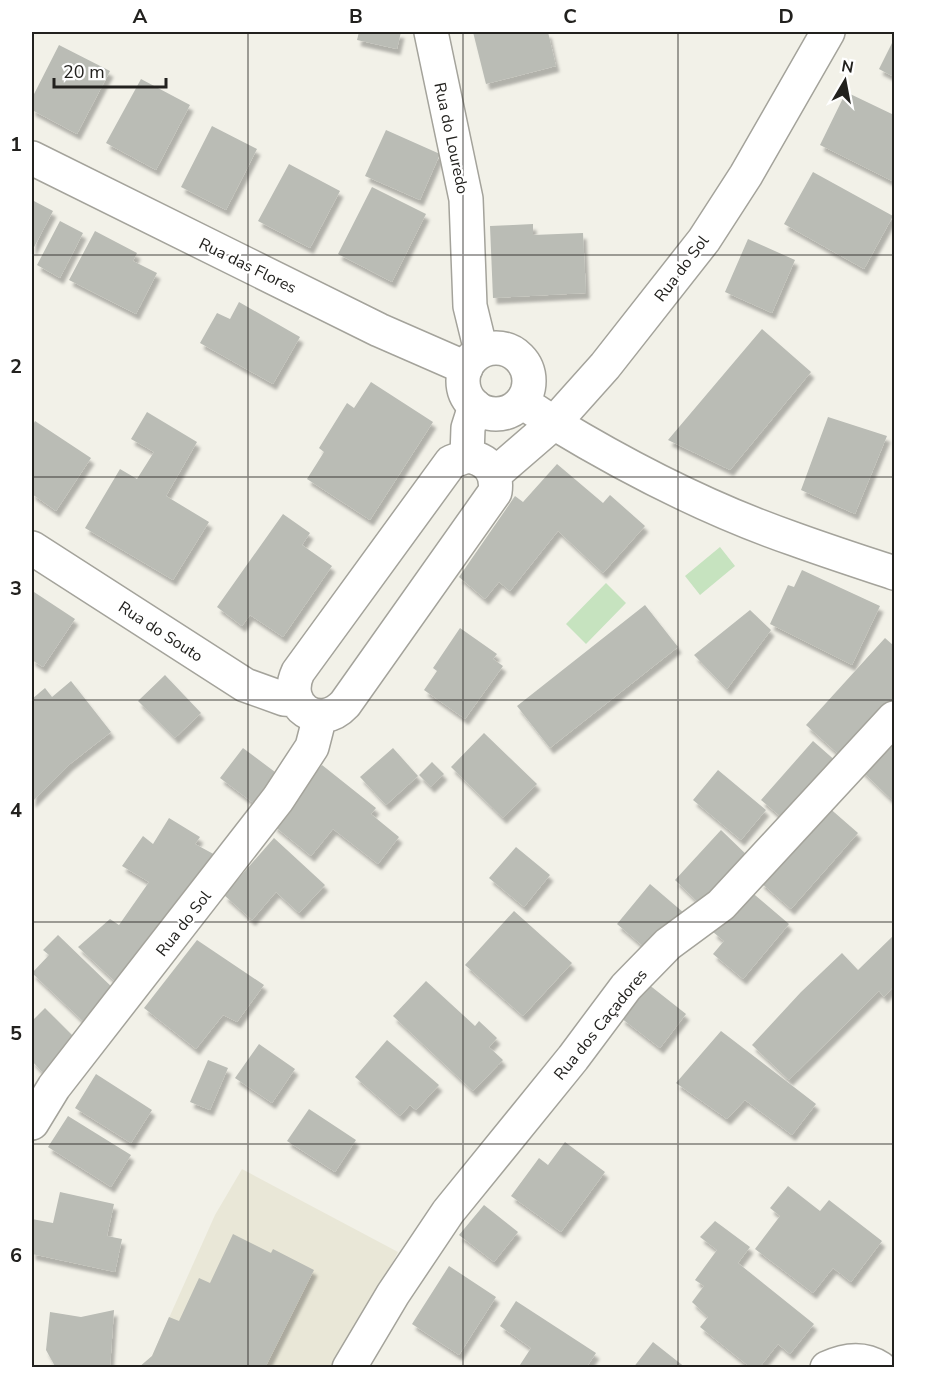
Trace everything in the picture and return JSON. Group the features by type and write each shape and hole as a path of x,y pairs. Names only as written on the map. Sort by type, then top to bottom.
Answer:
{"street":[{"name":"Rua do Louredo","path":"431,32 466,199 473,360"},
{"name":"Rua do Sol","path":"495,474 554,423 605,366 704,240 758,155 828,32"},
{"name":"Rua das Flores","path":"32,158 379,330 473,360 492,348 504,348 522,360 528,370 530,382 528,393 522,402"},
{"path":"473,360 464,388 468,398 484,412 494,414 514,409 522,402 610,457 695,498 792,539 894,573"},
{"path":"308,708 329,716 345,704 495,492 495,474 484,460 467,456 468,428 475,406"},
{"name":"Rua do Sol","path":"32,1123 54,1087 278,799 312,747 308,708 294,681 298,672 451,462 467,456"},
{"name":"Rua do Souto","path":"32,548 244,685 308,708"},
{"name":"Rua dos Caçadores","path":"354,1359 393,1294 448,1212 573,1058 626,987 668,944 721,905 894,718"},
{"path":"827,1368 841,1362 857,1360 880,1368"}],"shaded area":[{"path":"720,547 735,566 700,595 685,576"},
{"path":"606,583 626,603 586,644 566,624"},
{"path":"242,1169 398,1252 338,1367 138,1368 152,1356 215,1215"}],"building":[{"path":"359,32 401,32 397,49 357,40"},
{"path":"473,32 548,32 556,66 486,84"},
{"path":"894,39 894,77 879,69"},
{"path":"59,45 110,71 77,134 32,110 32,98"},
{"path":"141,79 190,105 156,170 106,143"},
{"path":"846,92 894,115 894,182 820,145"},
{"path":"212,126 257,149 226,210 181,187"},
{"path":"386,130 440,154 420,200 365,176"},
{"path":"289,164 340,191 310,248 258,221"},
{"path":"813,172 893,216 864,269 784,224"},
{"path":"372,187 426,214 392,282 338,254"},
{"path":"32,200 53,211 32,251"},
{"path":"60,221 83,233 60,278 37,265"},
{"path":"533,224 533,235 583,233 586,293 493,298 490,226"},
{"path":"95,231 137,253 133,261 157,273 136,314 69,280"},
{"path":"748,239 795,260 772,313 725,292"},
{"path":"239,302 300,337 273,384 200,343 217,313 230,319"},
{"path":"762,329 811,372 730,470 668,440"},
{"path":"371,382 433,422 370,520 307,479 324,452 319,448 347,403 354,408"},
{"path":"147,412 197,442 166,496 209,522 173,580 85,528 120,469 137,479 154,452 131,439"},
{"path":"828,417 887,436 855,514 801,490"},
{"path":"35,421 91,458 56,511 32,494 32,427"},
{"path":"557,464 603,503 610,495 645,526 603,573 558,531 510,591 499,582 485,599 459,577 515,496 523,502"},
{"path":"283,514 310,533 302,545 332,566 283,637 250,615 242,626 217,607"},
{"path":"802,570 880,606 852,665 770,624 788,585 794,587"},
{"path":"34,592 75,619 43,667 32,660 32,597"},
{"path":"645,605 678,647 550,748 517,706"},
{"path":"750,610 771,630 727,689 694,655"},
{"path":"460,628 497,654 493,659 503,666 465,719 424,690 437,671 433,668"},
{"path":"885,638 894,646 894,705 845,760 806,725"},
{"path":"165,675 201,713 175,738 138,701"},
{"path":"71,681 111,732 70,764 32,802 32,699 45,688 52,697"},
{"path":"484,733 537,784 503,818 451,767"},
{"path":"894,733 894,802 860,769"},
{"path":"813,741 838,763 787,822 761,800"},
{"path":"243,748 279,775 256,805 220,778"},
{"path":"393,748 418,776 386,805 360,777"},
{"path":"432,762 444,774 431,787 419,775"},
{"path":"322,765 376,808 371,814 399,837 378,864 333,829 311,856 273,825"},
{"path":"718,770 766,810 741,840 693,800"},
{"path":"827,806 858,833 791,909 760,882"},
{"path":"169,818 200,837 195,844 219,857 121,987 78,947 110,919 119,925 149,882 122,866 143,836 153,844"},
{"path":"721,830 751,859 704,908 675,880"},
{"path":"274,838 325,885 299,913 276,892 252,920 224,895"},
{"path":"516,847 550,875 524,907 489,878"},
{"path":"650,884 684,913 650,952 617,924"},
{"path":"749,890 789,924 743,979 713,954 724,941 713,932"},
{"path":"514,911 572,963 523,1016 465,965"},
{"path":"58,935 117,992 86,1024 32,973 49,955 43,950"},
{"path":"894,935 894,986 884,997 879,991 789,1080 752,1045 801,992 842,953 858,970"},
{"path":"197,940 264,985 237,1022 223,1015 196,1049 144,1008"},
{"path":"426,981 475,1026 479,1021 497,1038 489,1047 503,1060 473,1091 393,1016"},
{"path":"648,984 686,1014 660,1048 621,1018"},
{"path":"45,1008 77,1040 43,1073 32,1061 32,1021"},
{"path":"721,1031 816,1104 792,1135 745,1100 727,1119 676,1083"},
{"path":"387,1040 439,1085 416,1110 410,1105 400,1116 355,1077"},
{"path":"259,1044 295,1069 272,1103 235,1078"},
{"path":"208,1060 228,1068 210,1110 190,1102"},
{"path":"96,1074 152,1110 131,1143 75,1108"},
{"path":"309,1109 356,1140 335,1172 287,1141"},
{"path":"68,1116 131,1155 111,1187 48,1147"},
{"path":"565,1142 605,1172 561,1232 511,1196 539,1158 548,1165"},
{"path":"788,1186 820,1211 829,1200 882,1241 851,1282 833,1268 813,1293 755,1249 780,1216 770,1208"},
{"path":"60,1192 114,1204 107,1236 122,1239 115,1272 32,1254 32,1219 53,1223"},
{"path":"484,1205 518,1232 494,1262 459,1235"},
{"path":"715,1221 750,1247 738,1263 814,1324 790,1354 778,1344 759,1368 751,1368 700,1327 708,1317 692,1302 704,1286 695,1280 717,1250 700,1237"},
{"path":"233,1234 271,1253 273,1249 314,1270 265,1368 167,1366 138,1368 152,1356 169,1317 179,1321 199,1278 210,1283"},
{"path":"449,1266 496,1297 459,1355 412,1324"},
{"path":"516,1301 596,1353 586,1368 518,1368 531,1348 500,1326"},
{"path":"114,1310 110,1368 56,1368 46,1350 50,1312 81,1317"},
{"path":"653,1342 686,1368 633,1368"}]}
